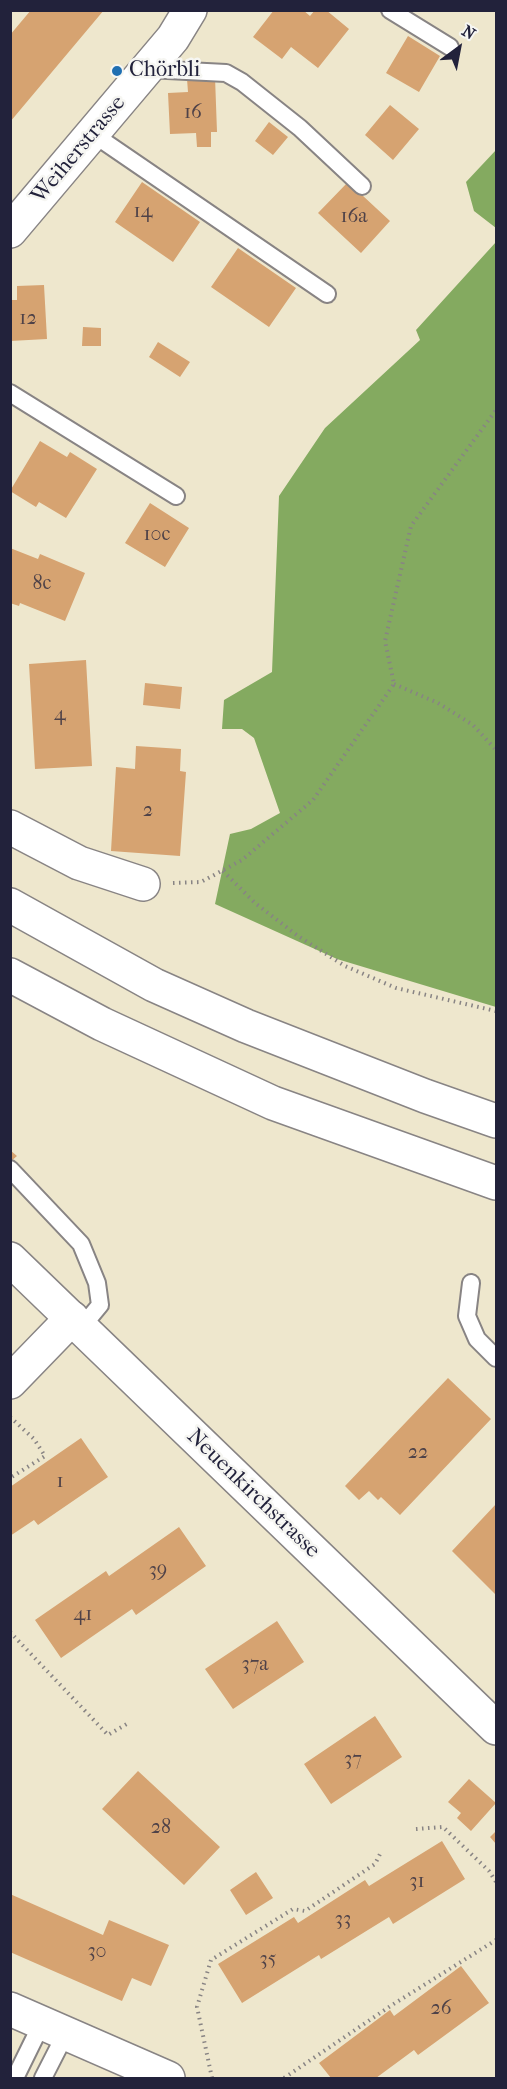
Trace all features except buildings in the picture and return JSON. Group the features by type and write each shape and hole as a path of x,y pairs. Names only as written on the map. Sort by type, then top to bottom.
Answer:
{"main road":[{"name":"Weiherstrasse","path":"10,231 148,69 180,15"},
{"path":"10,827 79,862 143,884"},
{"path":"10,906 154,985 246,1026 425,1096 496,1121"},
{"path":"10,975 102,1024 273,1103 443,1166 496,1183"},
{"name":"Neuenkirchstrasse","path":"10,1259 496,1728"},
{"path":"10,1382 77,1323"},
{"path":"10,2009 168,2079"}],"lane":[{"path":"390,10 450,47"},
{"path":"148,69 226,73 242,82 300,128 362,186"},
{"path":"93,134 327,294"},
{"path":"10,393 176,496"},
{"path":"10,1169 81,1244 97,1283 100,1305 77,1323"},
{"path":"471,1283 468,1316 477,1339 496,1358"},
{"path":"15,2079 54,2028"},
{"path":"43,2079 54,2028"}],"path":[{"path":"143,884 201,882 242,860 313,801 393,684 385,641 411,526 496,410"},
{"path":"393,684 438,703 473,725 496,750"},
{"path":"222,870 255,903 298,936 345,966 396,988 496,1011"},
{"path":"10,1417 34,1439 45,1456 10,1478"},
{"path":"10,1632 108,1735 130,1722"},
{"path":"416,1829 443,1827 489,1871 496,1882"},
{"path":"212,2078 197,2007 211,1960 293,1909 305,1911 375,1864 381,1852"},
{"path":"284,2079 392,2005 496,1940"}],"green space":[{"path":"496,150 496,228 474,211 466,182"},
{"path":"496,242 496,1007 337,959 215,904 230,834 251,829 280,813 254,738 242,729 222,729 224,700 272,672 279,496 325,428 420,340 416,330"}],"place":[{"name":"Chörbli","path":"117,71"}]}
